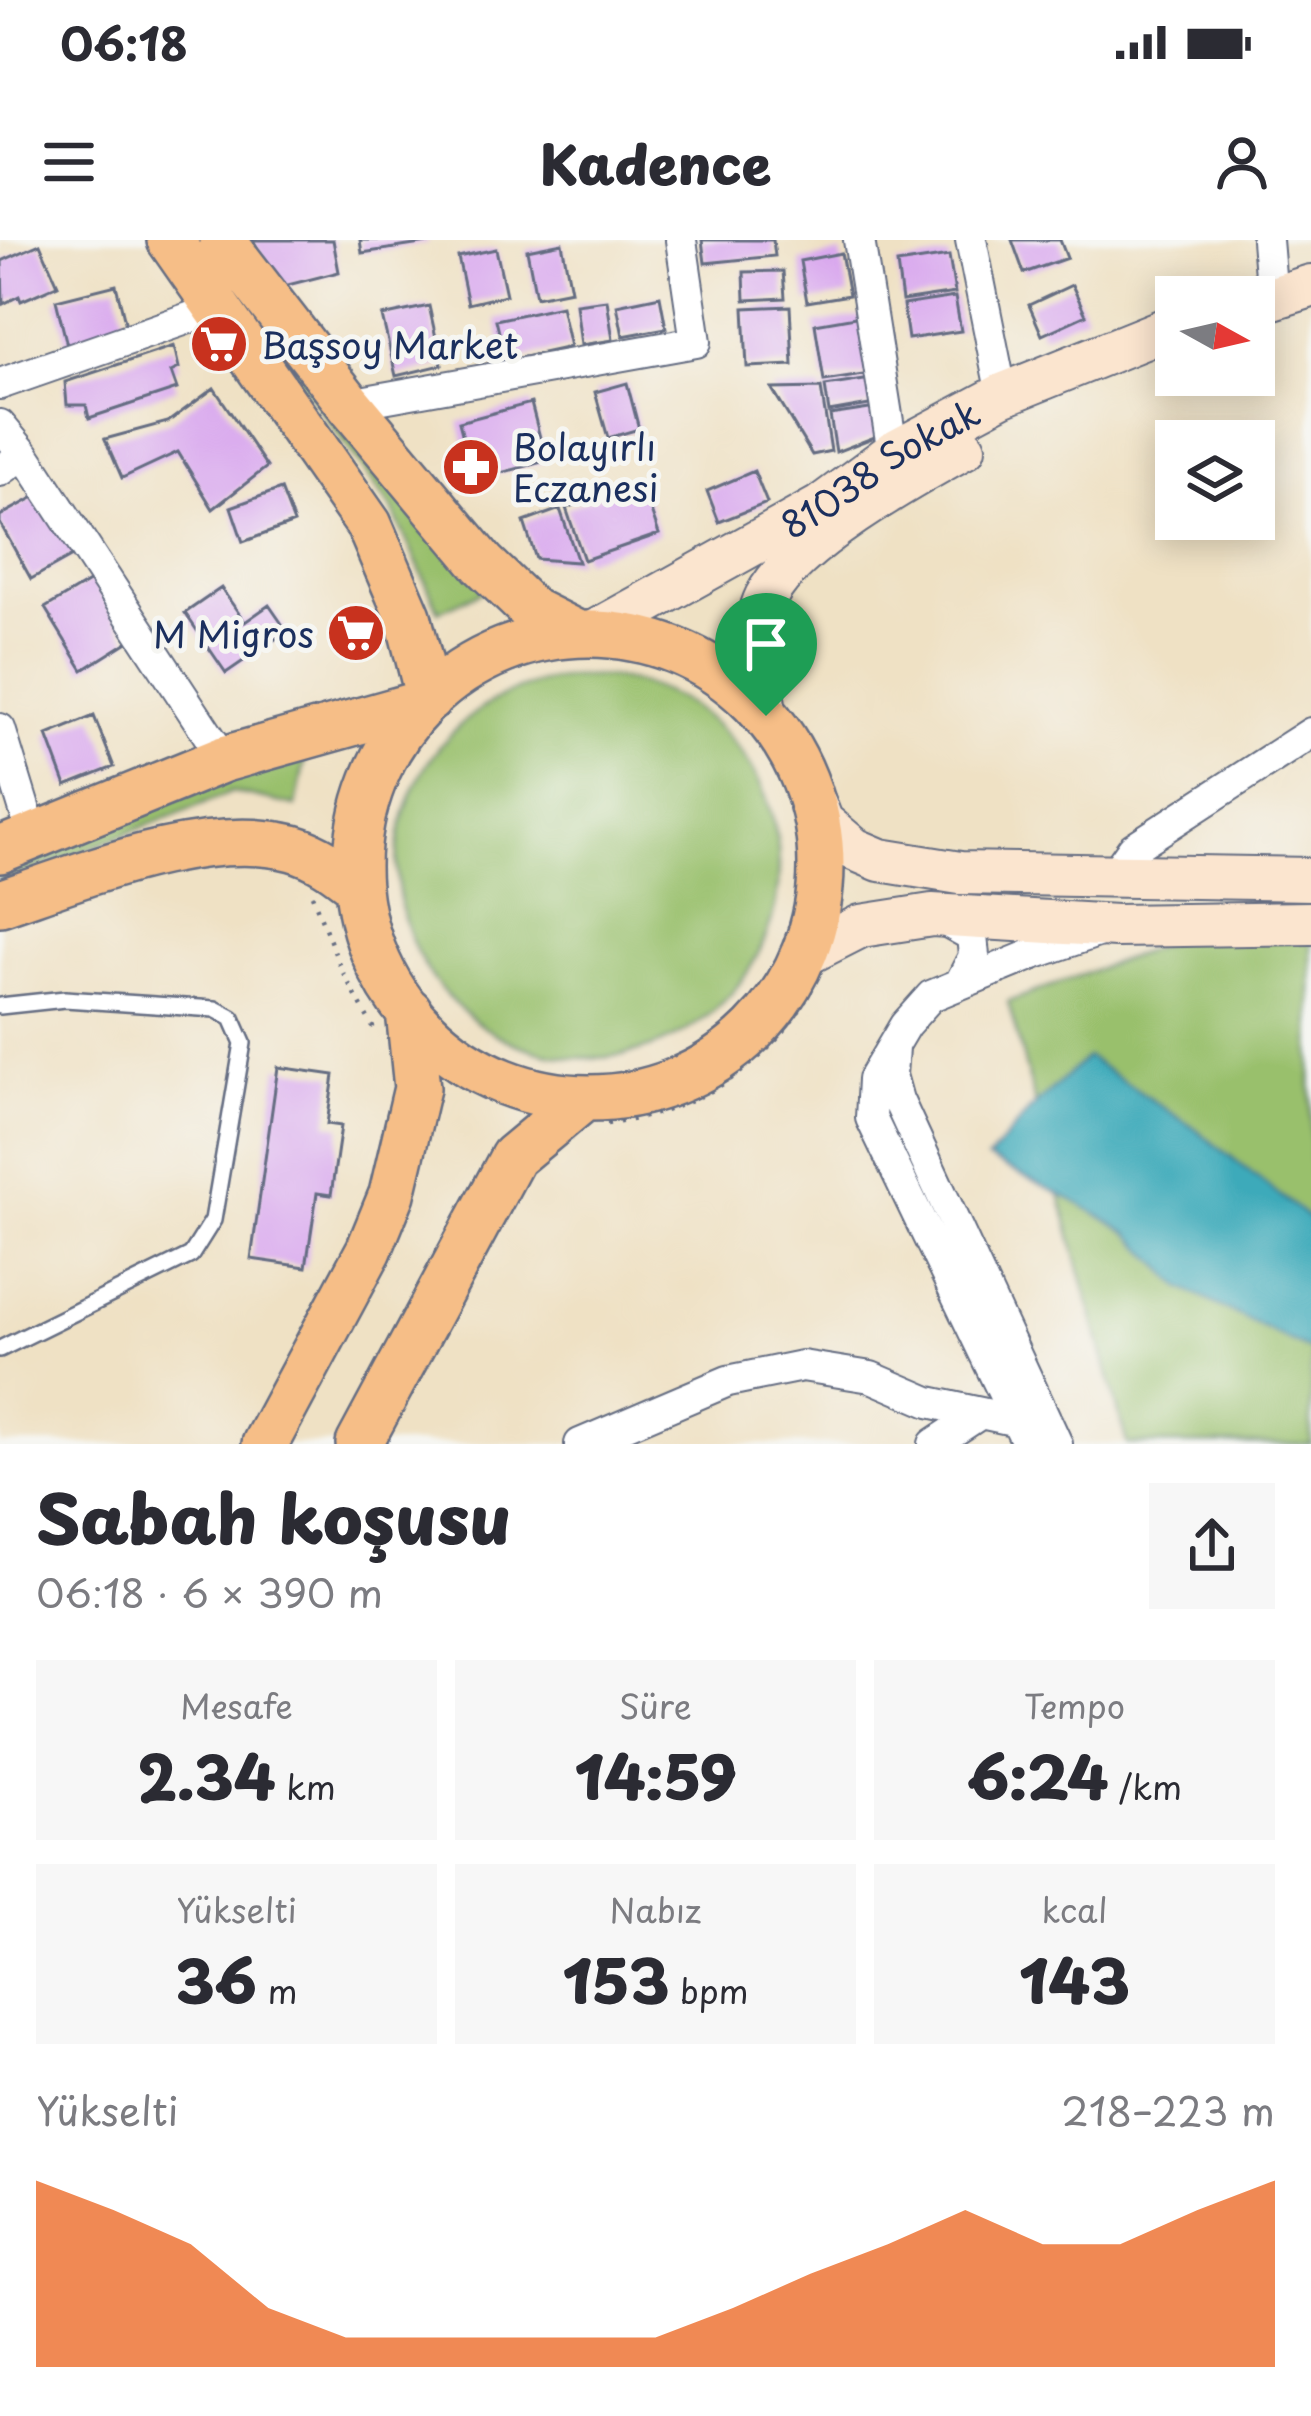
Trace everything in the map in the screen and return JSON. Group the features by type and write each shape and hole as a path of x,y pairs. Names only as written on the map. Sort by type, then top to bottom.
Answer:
{"main road":[{"path":"170,240 369,525 408,616 426,701"},
{"path":"222,240 349,404 501,584 532,611 585,633 665,645 696,658 730,682 785,742 822,822 854,849 880,860 960,873 1311,879"},
{"name":"81038 Sokak","path":"585,633 820,507 893,453 1002,395 1155,334"},
{"name":"81038 Sokak","path":"766,716 758,629 766,596 802,555 879,496 1068,391 1155,355"},
{"path":"265,1444 369,1250 392,1194 417,1088 395,1026 388,982 371,947 358,886 358,842 373,778 426,701 484,659 516,646 585,633"},
{"path":"16,843 224,759 426,701"},
{"path":"812,964 820,892 814,804"},
{"path":"0,903 183,850 252,843 314,856 358,886"},
{"path":"359,1444 513,1157 625,1096 700,1071 758,1025 812,964 861,926 932,915 1116,926 1311,923"},
{"path":"395,1026 429,1034 491,1076 596,1111"}],"street":[{"path":"349,404 696,342 681,240"},
{"path":"859,240 893,453"},
{"path":"971,240 1002,395"},
{"path":"1267,240 1280,302"},
{"path":"0,384 215,309"},
{"path":"0,424 12,462 224,759"},
{"path":"0,729 16,843"},
{"path":"1113,876 1133,848 1311,733"},
{"path":"932,915 972,936 974,956 960,983"},
{"path":"1023,1432 871,1118 873,1079 916,1010 931,997 1116,926"},
{"path":"893,1044 891,1075 898,1100 1057,1444"},
{"path":"580,1444 728,1381 802,1366 871,1377 929,1402 980,1413 1023,1432"},
{"path":"934,1444 980,1413"}],"lane":[{"path":"0,1006 65,999 215,1009 232,1018 243,1043 216,1208 200,1244 191,1255 0,1349"}],"path":[{"path":"312,895 341,969 395,1026"},
{"path":"596,1111 663,1113 734,1078 799,1015 812,964"}],"green space":[{"path":"199,240 205,240 492,587 439,611 392,509"},
{"path":"588,676 625,679 661,690 694,708 723,732 747,761 765,794 776,830 776,904 765,940 747,973 723,1002 694,1026 661,1044 625,1055 588,1058 551,1055 515,1044 482,1026 453,1002 429,973 411,940 400,904 397,867 400,830 411,794 429,761 453,732 482,708 515,690 551,679"},
{"path":"306,753 296,806 232,792 0,883 0,865 112,820"},
{"path":"1311,890 1311,1444 1127,1444 1008,1002"}],"water":[{"path":"1087,1057 1197,1130 1311,1220 1311,1351 1181,1287 1129,1233 988,1159 1029,1111"}],"building":[{"path":"253,240 333,240 339,272 280,287"},
{"path":"360,240 428,240 428,243 362,253"},
{"path":"702,240 773,240 775,256 705,263"},
{"path":"1012,240 1060,240 1067,258 1024,273"},
{"path":"562,243 571,290 536,297 527,250"},
{"path":"40,244 58,285 3,304 2,261"},
{"path":"496,249 506,295 468,304 458,257"},
{"path":"841,253 849,295 807,302 800,261"},
{"path":"949,256 955,293 902,301 897,264"},
{"path":"783,271 785,298 745,300 744,272"},
{"path":"116,285 127,330 67,345 56,300"},
{"path":"1072,285 1086,315 1042,335 1029,305"},
{"path":"660,296 666,328 623,336 617,305"},
{"path":"955,297 961,331 908,339 903,305"},
{"path":"607,300 613,340 581,345 576,304"},
{"path":"429,306 442,365 396,376 382,316"},
{"path":"561,306 570,347 506,361 496,320"},
{"path":"790,306 793,365 747,367 744,308"},
{"path":"861,316 870,374 824,381 815,324"},
{"path":"174,346 179,368 171,372 177,389 89,418 86,405 67,405 65,382"},
{"path":"871,379 875,404 829,412 825,386"},
{"path":"627,383 639,429 608,438 595,392"},
{"path":"214,388 267,467 213,509 178,452 122,478 105,439 168,422"},
{"path":"821,388 831,451 812,455 772,389"},
{"path":"531,403 546,461 474,480 459,422"},
{"path":"876,408 880,435 836,452 830,415"},
{"path":"754,471 767,503 719,522 707,491"},
{"path":"641,482 659,534 584,560 566,508"},
{"path":"281,489 294,523 243,542 231,507"},
{"path":"42,493 76,554 31,579 0,516"},
{"path":"560,509 578,562 536,559 524,522"},
{"path":"92,580 129,641 83,670 45,608"},
{"path":"221,588 245,622 269,605 287,631 226,673 185,613"},
{"path":"94,716 114,767 66,786 47,735"},
{"path":"278,1067 334,1075 327,1124 341,1126 331,1195 317,1193 306,1267 251,1259"}],"place":[{"name":"Başsoy Market","path":"219,344"},
{"name":"Bolayırlı Eczanesi","path":"471,467"},
{"name":"M Migros","path":"356,633"}],"route":[{"path":"594,632 665,645 696,658 766,716 803,776 814,804 821,854 820,892 804,955 786,989 758,1025 700,1071 625,1096 584,1098 531,1090 491,1076 429,1034 388,982 371,947 358,886 358,842 373,778 423,703 484,659 516,646 594,632"}]}
